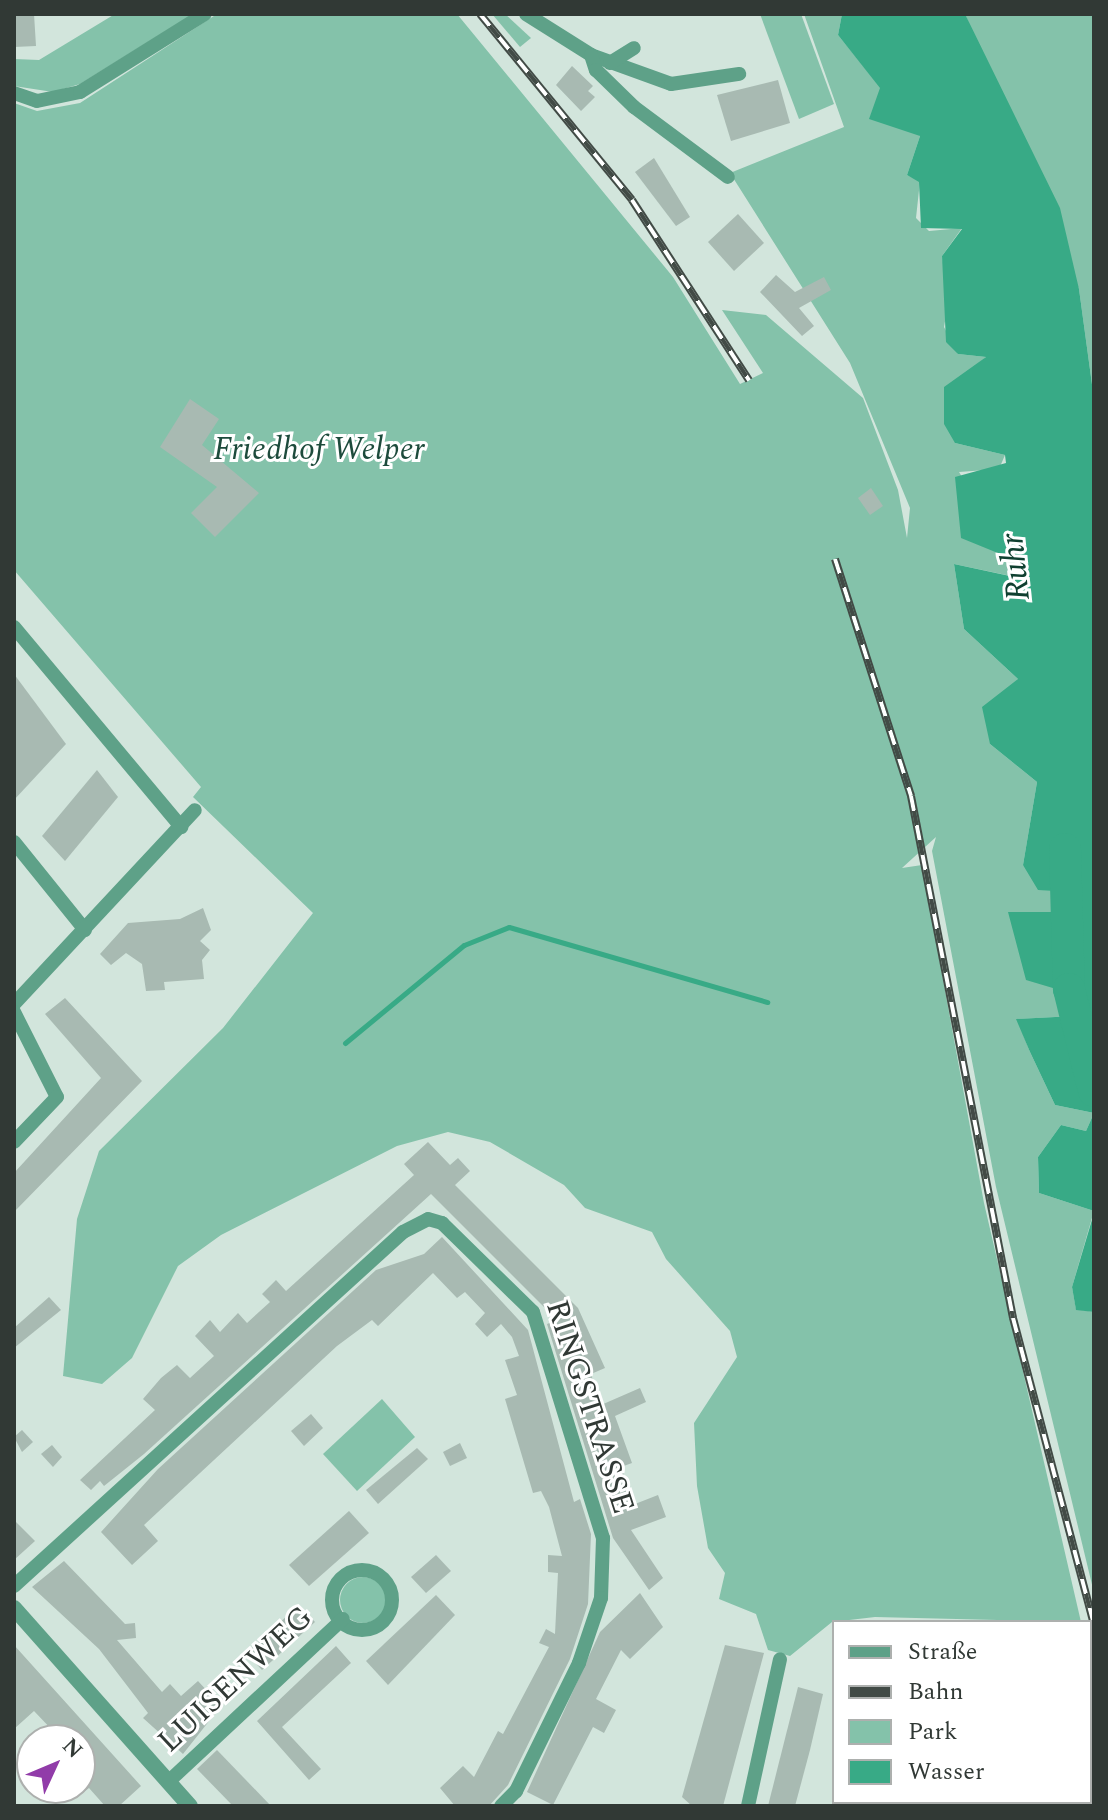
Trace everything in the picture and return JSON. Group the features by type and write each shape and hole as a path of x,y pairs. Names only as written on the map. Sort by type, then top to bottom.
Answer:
{"street":[{"path":"14,93 37,101 80,92 205,14"},
{"path":"526,14 591,55 671,84 739,74"},
{"path":"610,63 634,48"},
{"path":"591,55 596,70 634,107 728,177"},
{"path":"14,627 181,827"},
{"path":"14,1004 195,810"},
{"path":"14,842 85,930"},
{"path":"14,1012 57,1097 14,1142"},
{"name":"RINGSTRASSE","path":"14,1586 403,1232 438,1221 514,1286 533,1312 603,1538 601,1598 579,1663 516,1791 501,1806"},
{"path":"366,1568 392,1594 392,1614 372,1630 343,1619 329,1591 348,1571 366,1568"},
{"path":"14,1608 190,1806"},
{"name":"LUISENWEG","path":"168,1782 343,1619"},
{"path":"748,1806 780,1659"}],"green space":[{"path":"115,14 193,14 80,84 53,92 14,86 14,59 39,60"},
{"name":"Friedhof Welper","path":"217,14 457,14 673,277 740,384 763,373 722,310 766,315 863,398 898,490 907,538 910,508 850,363 730,173 844,127 804,14 842,14 838,35 920,136 907,175 920,181 916,218 929,231 962,228 942,256 949,299 944,327 958,354 986,357 968,372 955,443 1005,455 999,469 959,472 1025,579 954,564 964,629 1018,679 990,744 1037,782 1023,865 1073,891 1071,912 1009,912 1073,994 1074,1016 1017,1019 1030,1052 1055,1105 1094,1113 1086,1131 1061,1125 1038,1157 1039,1193 1094,1211 1072,1287 1076,1309 1094,1312 1094,1593 996,1187 932,851 936,837 902,868 922,865 984,1203 1081,1620 875,1617 832,1620 790,1656 768,1650 756,1614 719,1599 725,1573 708,1548 697,1486 694,1423 737,1357 730,1331 666,1259 652,1232 585,1208 564,1185 490,1142 448,1132 397,1146 221,1235 178,1266 132,1358 102,1384 63,1376 77,1219 99,1151 223,1028 313,913 193,797 201,787 14,570 14,103 37,111 80,103"},
{"path":"492,14 505,14 531,38 520,47"},
{"path":"760,14 801,14 834,104 799,119"},
{"path":"965,14 1094,14 1094,399 1079,289"},
{"path":"382,1399 415,1437 357,1491 323,1454"},
{"path":"363,1577 379,1584 386,1600 379,1616 363,1623 347,1616 340,1600 347,1584"},
{"path":"1092,1730 1094,1806 982,1806 1092,1804"}],"water":[{"path":"842,14 965,14 1060,208 1079,289 1094,399 1094,1113 1055,1105 1016,1019 1075,1016 1073,994 1026,980 1008,912 1071,912 1073,892 1038,890 1023,865 1037,782 990,744 982,707 1018,679 964,629 954,564 1024,579 1020,562 961,538 955,477 1006,463 1005,455 955,443 944,424 944,387 986,357 958,354 946,342 942,256 962,229 921,228 919,182 907,175 920,136 869,119 880,88 838,35"},
{"path":"1094,1113 1094,1211 1039,1193 1038,1157 1061,1125 1086,1131"},
{"path":"1094,1213 1094,1312 1076,1310 1072,1287"}],"building":[{"path":"14,14 34,14 36,46 14,47"},
{"path":"572,66 593,86 588,91 595,97 581,111 556,85"},
{"path":"778,80 790,123 731,141 717,95"},
{"path":"654,158 690,217 676,226 635,172"},
{"path":"738,214 764,243 734,271 708,242"},
{"path":"776,275 795,292 824,277 831,290 799,308 814,326 802,336 760,292"},
{"path":"190,399 219,419 202,445 259,493 215,537 191,513 217,487 160,447"},
{"path":"871,488 883,506 870,515 858,498"},
{"path":"14,674 66,744 14,800"},
{"path":"97,770 118,797 65,861 42,836"},
{"path":"203,908 211,930 200,941 210,950 202,960 204,979 164,982 165,990 146,991 142,964 126,953 111,965 100,954 128,923 180,919"},
{"path":"65,998 142,1081 14,1212 14,1173 101,1078 45,1014"},
{"path":"428,1142 450,1165 458,1158 470,1171 455,1185 578,1308 605,1368 591,1374 601,1405 640,1388 646,1402 615,1416 632,1463 621,1467 635,1504 658,1495 666,1517 631,1530 663,1578 649,1590 613,1538 547,1324 557,1320 431,1194 144,1454 104,1486 100,1481 91,1490 80,1480 155,1410 143,1399 161,1378 177,1365 190,1378 214,1356 195,1336 210,1320 220,1332 238,1313 247,1323 270,1302 262,1294 276,1280 286,1291 414,1175 404,1164"},
{"path":"442,1237 528,1330 574,1502 580,1499 591,1534 588,1604 570,1659 508,1785 489,1806 455,1806 440,1788 463,1766 474,1777 498,1731 503,1734 549,1647 539,1643 546,1629 555,1634 558,1573 548,1572 548,1555 562,1556 549,1507 541,1491 533,1493 505,1399 517,1395 505,1360 519,1356 512,1337 501,1324 487,1337 475,1324 485,1313 465,1292 457,1298 433,1273 378,1326 372,1320 337,1346 144,1525 158,1541 132,1565 101,1532 158,1469 376,1270 424,1254"},
{"path":"49,1297 61,1310 14,1348 14,1328"},
{"path":"311,1414 323,1428 304,1446 291,1431"},
{"path":"22,1430 33,1442 22,1452 14,1437"},
{"path":"460,1443 467,1458 450,1466 443,1452"},
{"path":"52,1445 62,1457 53,1467 41,1454"},
{"path":"417,1448 428,1459 378,1504 366,1490"},
{"path":"349,1511 369,1533 309,1586 289,1565"},
{"path":"14,1520 35,1541 14,1560"},
{"path":"436,1555 451,1571 426,1593 411,1577"},
{"path":"64,1561 125,1624 135,1623 136,1638 117,1640 162,1692 170,1684 181,1696 198,1681 221,1706 183,1754 143,1718 148,1713 99,1649 32,1587"},
{"path":"640,1593 663,1627 630,1659 621,1650 596,1699 616,1710 604,1733 593,1727 553,1805 527,1792 600,1632"},
{"path":"436,1595 455,1615 388,1685 366,1661"},
{"path":"299,1605 315,1622 262,1670 246,1653"},
{"path":"14,1645 85,1724 46,1724 34,1711 14,1729"},
{"path":"725,1645 764,1653 723,1806 692,1806 682,1797"},
{"path":"336,1646 351,1663 282,1727 321,1769 309,1780 257,1721"},
{"path":"798,1687 823,1694 810,1750 795,1806 768,1806"},
{"path":"96,1736 141,1786 119,1806 105,1806 96,1796"},
{"path":"217,1750 271,1806 233,1806 197,1769"}],"waterway":[{"name":"Ruhr","path":"1065,849 1069,989 1094,1091"},
{"path":"345,1043 464,945 509,927 767,1002"}],"railway":[{"path":"480,14 632,200 749,380"},
{"path":"835,559 911,796 1013,1318 1094,1625"}]}
